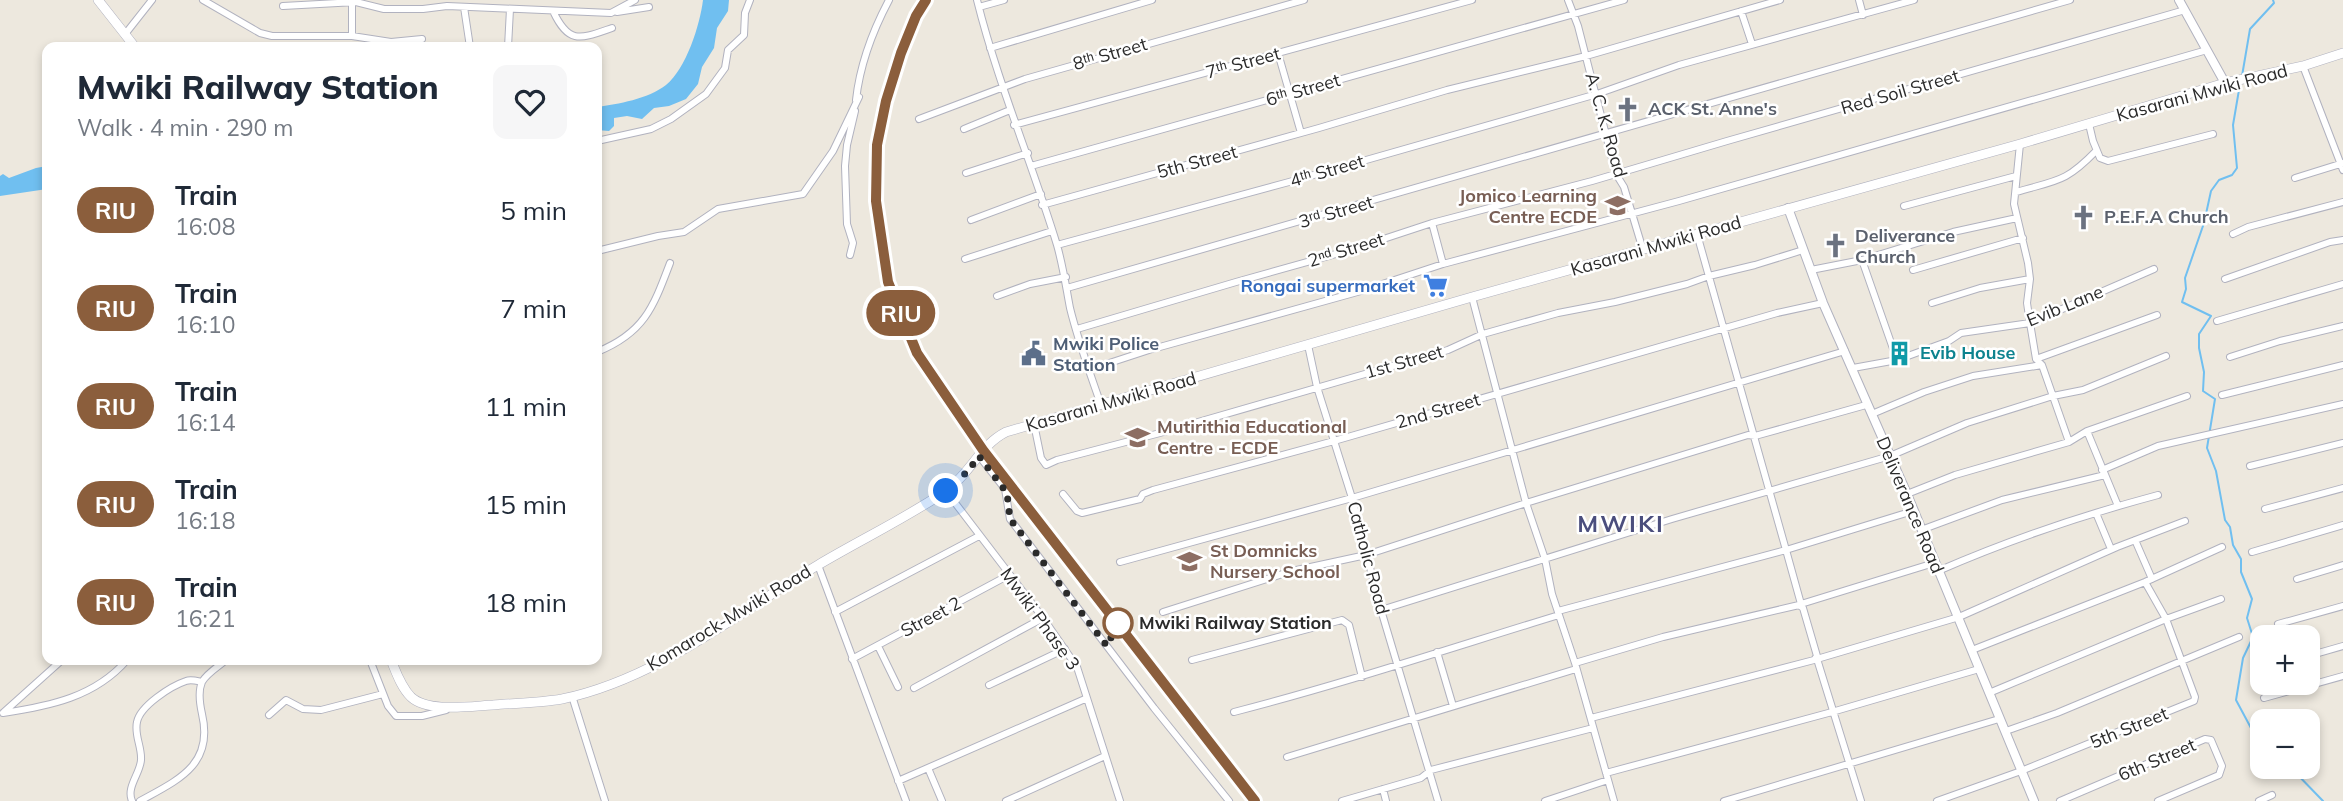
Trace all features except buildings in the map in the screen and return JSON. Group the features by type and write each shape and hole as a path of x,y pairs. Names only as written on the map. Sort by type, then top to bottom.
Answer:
{"main road":[{"path":"98,0 132,42"},
{"name":"Kasarani Mwiki Road","path":"979,456 999,436 1101,405 1472,297 2020,144 2225,83 2303,66 2343,53"},
{"name":"Komarock-Mwiki Road","path":"393,665 403,687 411,696 424,704 455,708 542,702 614,683 673,656 818,565 946,491 968,471 979,456"}],"street":[{"path":"126,33 152,0"},
{"path":"203,0 260,33 284,36 352,36 391,42 422,39"},
{"path":"611,13 635,0"},
{"path":"602,140 651,129 671,119 706,94 725,68 729,50 744,35 745,13 750,0"},
{"path":"850,255 853,243 847,224 845,166 857,100 858,79 869,40 889,0"},
{"path":"1004,0 978,4 1014,125 1028,153 1042,205 1057,245 1077,330 1101,405"},
{"path":"990,48 1152,0"},
{"name":"8ᵗʰ Street","path":"919,119 1025,79 1304,0"},
{"name":"7ᵗʰ Street","path":"1014,125 1472,0"},
{"name":"A. C. K. Road","path":"1567,0 1575,15 1616,174 1624,187 1643,250"},
{"name":"6ᵗʰ Street","path":"1031,166 1624,0"},
{"name":"5th Street","path":"1042,205 1447,90 1586,56 1780,0"},
{"path":"1859,0 1863,15"},
{"name":"4ᵗʰ Street","path":"1057,245 1597,94 1679,65 1914,0"},
{"name":"3ʳᵈ Street","path":"1067,288 2070,0"},
{"path":"2179,0 2225,83"},
{"path":"352,36 354,1"},
{"path":"283,6 354,1 384,9 447,6 611,13 649,7"},
{"path":"464,7 469,42"},
{"path":"508,42 510,9"},
{"name":"Red Soil Street","path":"1616,174 2185,10"},
{"path":"552,11 568,34 577,37 612,28"},
{"path":"1741,11 1752,44"},
{"path":"1088,370 1149,350 1361,291 1443,264 1679,201 1919,130 2207,50"},
{"path":"1278,53 1301,133"},
{"path":"2295,178 2342,166 2303,66"},
{"path":"602,250 684,232 718,209 803,194 834,151 857,100"},
{"path":"964,130 1010,110"},
{"path":"2089,124 2100,158 2108,160 2213,134"},
{"path":"2020,144 2014,204 2030,279 2027,303 2029,323 2039,362 2069,442"},
{"path":"2016,192 2063,179 2079,168 2096,150"},
{"path":"966,173 1028,153"},
{"name":"2ⁿᵈ Street","path":"1077,330 1350,250 1432,223 1616,174"},
{"path":"1904,206 2016,176"},
{"path":"971,220 1041,194"},
{"path":"2233,234 2343,202"},
{"name":"Deliverance Road","path":"1788,208 1823,303 1907,494 2034,801"},
{"path":"1811,270 1862,260 1943,235 2017,218"},
{"path":"1432,223 1443,264"},
{"path":"965,259 1052,231"},
{"path":"1697,234 1801,605 1861,801"},
{"path":"1913,270 2023,238"},
{"path":"2225,279 2330,242 2343,240"},
{"name":"1st Street","path":"1034,425 1041,458 1046,465 1051,465 1057,460 1448,350 1483,334 1558,313 1687,284 1803,250"},
{"path":"1862,260 1897,360"},
{"path":"602,350 614,345 647,317 670,263"},
{"name":"Evib Lane","path":"1853,368 1897,360 1949,341 1961,333 2029,323 2154,269"},
{"path":"997,296 1030,284 1066,277"},
{"path":"1932,303 1980,288 2030,279"},
{"path":"2217,321 2343,284"},
{"path":"1472,297 1526,503 1545,559 1552,594 1614,801"},
{"name":"2nd Street","path":"1063,494 1077,511 1082,513 1140,499 1143,494 1153,490 1497,395 1724,328 1823,303"},
{"path":"1872,414 1924,392 1973,376 2039,362 2157,314"},
{"path":"2230,357 2280,341 2343,326"},
{"name":"Catholic Road","path":"1308,345 1317,387 1352,498 1381,610 1412,719 1431,770 1438,801"},
{"path":"1120,562 1352,498 1845,351"},
{"path":"1381,610 1890,456 1967,423 2053,396 2083,390 2166,356"},
{"path":"2222,395 2343,365"},
{"path":"1907,494 1955,475 2069,442 2087,431 2187,396"},
{"path":"1921,530 2002,500 2104,473 2158,446 2343,404"},
{"path":"1163,612 1292,571 1366,555 1748,435 1755,436 1867,405"},
{"path":"2087,431 2118,506"},
{"path":"2250,466 2343,443"},
{"path":"979,456 1007,493 1010,519 1154,708 1229,801"},
{"path":"2265,509 2343,488"},
{"name":"Mwiki Phase 3","path":"946,491 1043,618 1082,679 1086,699 1120,801"},
{"path":"1287,757 1674,635 1801,605 1936,567 2158,495"},
{"path":"1234,712 1362,677 1559,613 1786,550 1913,511"},
{"path":"2096,513 2111,549"},
{"path":"1591,718 1817,659 1959,617 2111,549 2185,521"},
{"path":"2252,552 2343,525"},
{"path":"835,612 979,536"},
{"path":"2135,540 2148,580 2181,660"},
{"path":"1972,650 2148,580 2222,547"},
{"path":"818,565 906,801"},
{"path":"2298,579 2343,565"},
{"name":"Street 2","path":"852,659 1009,575"},
{"path":"1990,693 2166,619 2221,599"},
{"path":"2278,624 2343,606"},
{"path":"914,688 1043,618"},
{"path":"1192,660 1342,620 1349,625 1362,677"},
{"path":"2006,731 2057,713 2239,637"},
{"path":"878,646 898,687"},
{"path":"2320,653 2343,646"},
{"path":"989,685 1065,649"},
{"path":"1437,652 1453,706"},
{"name":"5th Street","path":"2021,771 2194,701 2195,697 2181,660"},
{"path":"2,714 56,665"},
{"path":"2,714 57,704 99,685 121,665"},
{"path":"139,801 178,778 200,757 205,738 200,696 202,682 221,665"},
{"path":"372,665 392,712 401,717 422,716 455,708"},
{"path":"1545,801 1607,776 1979,669"},
{"path":"2264,698 2343,676"},
{"path":"132,801 130,792 141,762 136,733 144,708 186,681 202,682"},
{"path":"269,715 286,700 303,709 321,710 383,694"},
{"path":"572,696 604,801"},
{"path":"898,781 1086,699"},
{"path":"1724,801 1999,719"},
{"path":"1342,801 1421,778 1431,770 1593,728"},
{"name":"6th Street","path":"2060,801 2205,739 2214,743 2222,766 2219,775 2158,801"},
{"path":"1006,801 1105,756"},
{"path":"928,768 942,801"},
{"path":"1937,801 2021,771"},
{"path":"1383,789 1386,801"},
{"path":"2259,801 2272,795"}],"water":[{"path":"703,0 729,0 728,11 717,28 714,48 702,67 698,84 686,99 669,106 654,108 642,119 627,116 614,118 614,126 609,131 602,130 602,106 642,97 659,90 673,78 686,58 699,22"},
{"path":"42,167 42,190 0,196 0,176 3,174 9,178"}],"waterway":[{"path":"2242,76 2250,29 2274,3 2273,0"},
{"path":"2240,84 2233,125 2237,168 2232,175 2219,180 2211,191 2204,223 2185,278 2186,289 2182,302 2211,316 2199,334 2204,372 2203,391 2215,399 2207,448 2216,471 2225,520 2241,559 2241,572 2252,599 2247,618 2253,637 2243,658 2236,700 2250,726"},
{"path":"2302,779 2323,801"}],"railway":[{"path":"926,0 916,16 901,53 886,101 877,145 876,200 888,282 917,353 983,450 1255,801"}],"train":[{"name":"RIU","path":"926,0 916,16 901,53 886,101 877,145 876,201 888,282 917,353 983,450 1255,801"}],"place":[{"name":"ACK St. Anne's","path":"1628,109"},
{"name":"Jomico Learning Centre ECDE","path":"1617,206"},
{"name":"P.E.F.A Church","path":"2084,217"},
{"name":"Deliverance Church","path":"1835,246"},
{"name":"Rongai supermarket","path":"1435,286"},
{"name":"Evib House","path":"1900,353"},
{"name":"Mwiki Police Station","path":"1033,354"},
{"name":"Mutirithia Educational Centre - ECDE","path":"1137,437"},
{"name":"St Domnicks Nursery School","path":"1190,561"},
{"name":"Mwiki Railway Station","path":"1118,623"}],"district":[{"name":"MWIKI","path":"1621,524"}],"route":[{"path":"946,491 968,471 979,456 1007,493 1010,519 1107,646 1118,623"}]}
